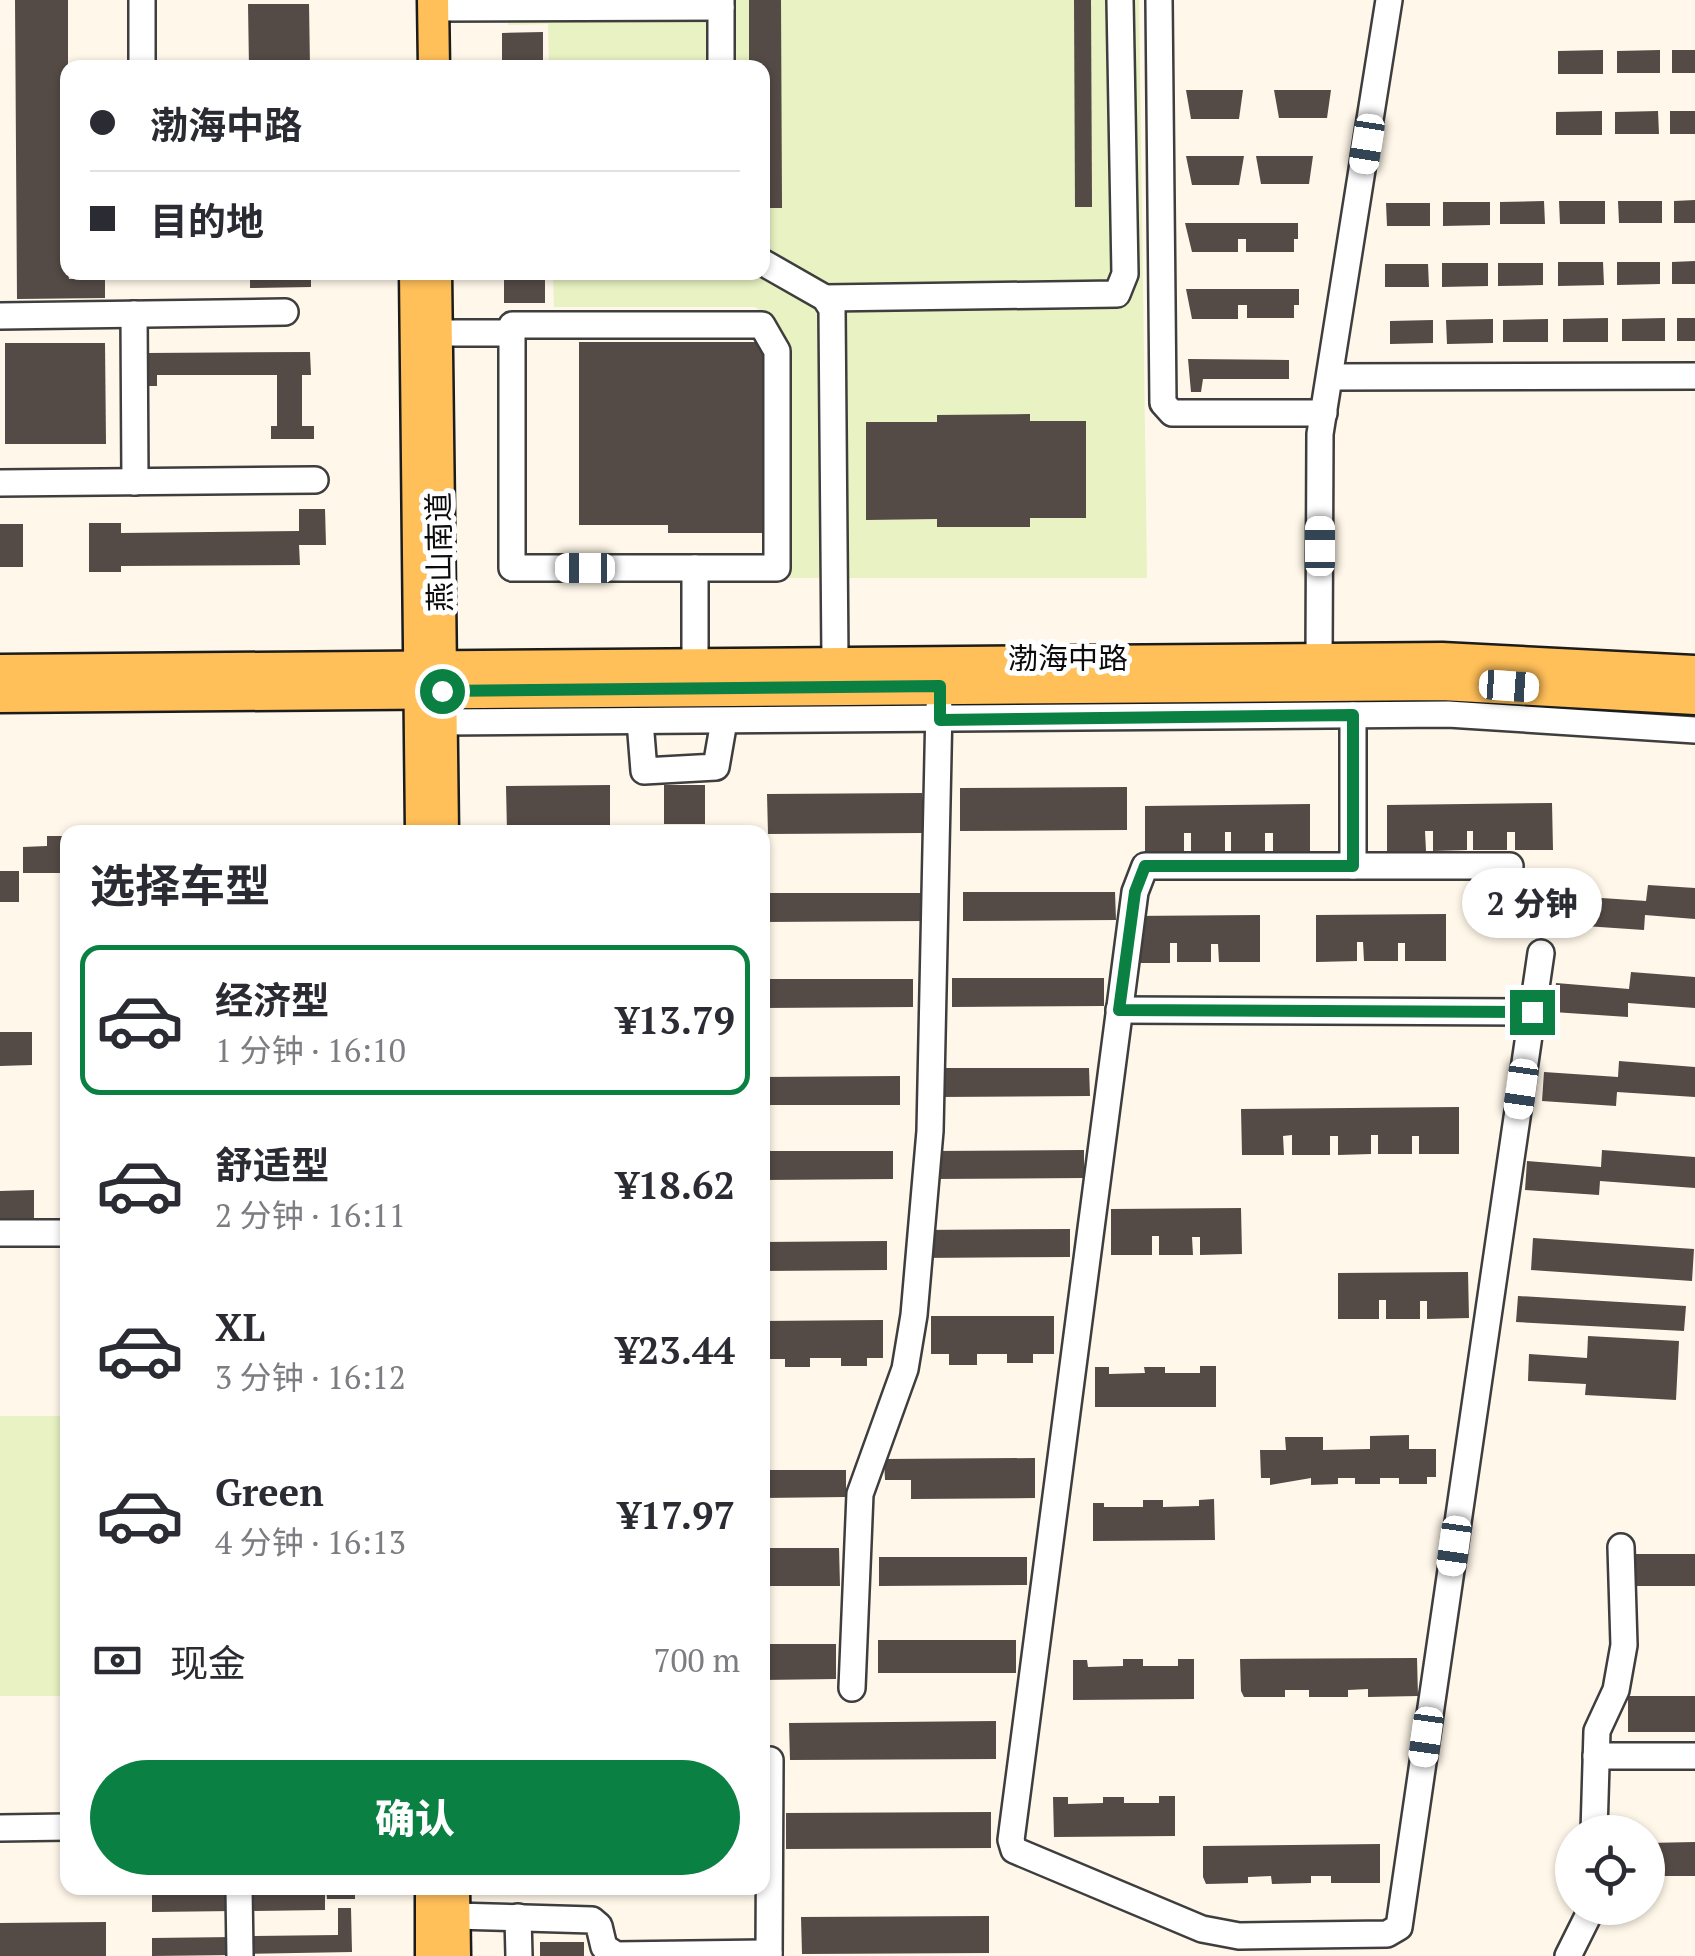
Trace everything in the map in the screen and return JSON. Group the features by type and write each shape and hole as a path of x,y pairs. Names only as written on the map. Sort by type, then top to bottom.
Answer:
{"main road":[{"path":"415,60 426,3"},
{"path":"426,3 433,60"},
{"name":"燕山南道","path":"415,280 443,825"},
{"name":"燕山南道","path":"422,825 433,687 436,280"},
{"name":"渤海中路","path":"433,687 695,661 1510,659 1695,672"},
{"path":"0,670 433,687"},
{"name":"渤海中路","path":"433,687 1509,686 1695,698"},
{"path":"0,697 433,687"},
{"path":"431,1895 431,1956"},
{"path":"454,1902 455,1956"}],"street":[{"path":"142,0 142,60"},
{"path":"825,298 1116,294 1125,274 1120,0"},
{"path":"1159,0 1166,409 1172,414 1324,413"},
{"path":"1319,659 1324,413 1389,0"},
{"path":"426,3 721,4 721,60"},
{"path":"770,267 825,298 832,309 836,660"},
{"path":"0,316 285,312"},
{"path":"134,314 136,482"},
{"path":"512,324 762,325 777,352 776,568 695,568 512,568 512,324"},
{"path":"437,333 512,333"},
{"path":"1331,377 1695,376"},
{"path":"0,483 314,480"},
{"path":"695,568 695,661"},
{"path":"852,1688 860,1494 904,1369 914,1315 930,1131 940,686"},
{"path":"433,687 640,721 1448,714 1695,730"},
{"path":"1353,715 1353,866"},
{"path":"640,721 644,772 716,767 724,720"},
{"path":"1510,866 1145,866 1135,892 1119,1010 1011,1840 1014,1850 1202,1930 1294,1945 1386,1934 1399,1928 1541,953"},
{"path":"1119,1010 1532,1012"},
{"path":"0,1233 60,1233"},
{"path":"1594,1815 1597,1731 1616,1690 1624,1645 1622,1547"},
{"path":"1596,1756 1695,1756"},
{"path":"0,1828 60,1827"},
{"path":"239,1895 240,1956"},
{"path":"454,1902 518,1917 592,1920 600,1926 604,1948 616,1955 769,1955 769,1895"},
{"path":"518,1917 518,1956"},
{"path":"1568,1956 1584,1925"}],"green space":[{"path":"508,0 1139,0 1147,578 789,578 785,346 772,319 755,307 554,307 553,280 770,280 770,60 549,60 548,24 508,25"},
{"path":"0,1416 60,1416 60,1696 0,1696"}],"building":[{"path":"15,0 68,0 68,60 60,60 60,280 105,280 105,298 17,299"},
{"path":"749,0 781,0 782,208 770,208 770,60 749,60"},
{"path":"1074,0 1091,0 1092,207 1075,207"},
{"path":"248,4 309,4 310,60 249,60"},
{"path":"543,32 543,60 502,60 502,33"},
{"path":"1603,50 1603,74 1558,74 1558,51"},
{"path":"1660,50 1660,73 1617,73 1617,51"},
{"path":"1672,50 1695,50 1695,73 1672,73"},
{"path":"1186,90 1243,90 1239,119 1191,119"},
{"path":"1274,90 1331,90 1327,118 1279,118"},
{"path":"1602,111 1602,135 1556,135 1556,112"},
{"path":"1658,111 1659,134 1615,134 1615,112"},
{"path":"1670,111 1695,111 1695,134 1670,134"},
{"path":"1186,156 1244,156 1239,185 1192,185"},
{"path":"1256,156 1313,156 1309,184 1261,184"},
{"path":"1695,200 1695,223 1674,223 1674,201"},
{"path":"1544,201 1545,224 1500,224 1500,202"},
{"path":"1559,201 1605,201 1605,224 1560,224"},
{"path":"1618,201 1662,201 1662,223 1619,223"},
{"path":"1443,202 1490,202 1490,225 1443,226"},
{"path":"1386,203 1430,203 1430,226 1387,226"},
{"path":"1185,223 1298,223 1298,239 1294,239 1294,252 1246,252 1246,239 1238,239 1238,252 1192,252"},
{"path":"1695,261 1695,284 1672,284 1672,262"},
{"path":"1558,262 1603,262 1604,285 1558,286"},
{"path":"1617,262 1660,262 1660,284 1617,285"},
{"path":"1442,263 1488,263 1488,286 1442,287"},
{"path":"1498,263 1543,263 1543,285 1498,286"},
{"path":"1385,264 1428,264 1429,287 1385,287"},
{"path":"250,280 311,280 311,287 250,288"},
{"path":"504,280 545,280 545,303 504,303"},
{"path":"1186,289 1299,289 1299,305 1294,305 1294,318 1247,318 1247,305 1238,305 1238,319 1192,319"},
{"path":"1608,318 1608,342 1563,342 1563,319"},
{"path":"1665,318 1665,341 1622,341 1622,319"},
{"path":"1677,318 1695,318 1695,341 1677,341"},
{"path":"1493,319 1493,343 1447,344 1446,320"},
{"path":"1548,319 1548,342 1503,342 1503,320"},
{"path":"1433,320 1433,343 1390,344 1390,321"},
{"path":"579,342 763,342 763,533 668,533 668,525 579,525"},
{"path":"5,343 105,343 106,444 5,444"},
{"path":"310,352 311,375 302,375 302,426 314,426 314,439 271,439 271,426 277,426 277,375 157,375 157,386 147,386 147,353"},
{"path":"1188,359 1289,360 1289,379 1203,379 1201,392 1191,392"},
{"path":"1030,414 1030,421 1086,421 1086,518 1030,518 1030,527 937,527 937,519 866,520 866,422 937,422 937,415"},
{"path":"299,509 325,509 326,545 299,545 300,565 121,566 121,572 89,572 89,523 121,523 121,533 299,531"},
{"path":"0,524 23,524 23,567 0,567"},
{"path":"610,785 610,825 507,825 506,786"},
{"path":"664,785 705,785 705,824 664,824"},
{"path":"1127,787 1127,830 960,831 960,788"},
{"path":"922,793 922,833 770,834 767,794"},
{"path":"1552,803 1553,850 1515,850 1515,832 1507,832 1507,850 1473,850 1473,831 1467,831 1467,850 1433,851 1433,831 1425,831 1426,851 1387,851 1387,805"},
{"path":"1310,804 1310,851 1273,851 1273,833 1265,833 1265,851 1231,851 1231,832 1225,832 1225,851 1191,852 1191,833 1184,833 1184,852 1145,852 1145,806"},
{"path":"47,836 60,836 60,873 23,873 23,847 47,846"},
{"path":"0,871 19,871 19,902 0,902"},
{"path":"1648,885 1695,888 1695,919 1645,915 1644,930 1570,925 1572,896 1646,901"},
{"path":"963,892 1115,892 1116,920 963,921"},
{"path":"770,893 924,893 924,921 770,922"},
{"path":"1446,914 1446,961 1405,961 1405,943 1398,943 1398,961 1364,961 1363,942 1357,942 1357,961 1316,962 1316,915"},
{"path":"1260,915 1260,962 1219,962 1218,944 1211,944 1211,962 1177,962 1177,943 1170,943 1170,963 1129,963 1129,916"},
{"path":"1631,972 1695,977 1695,1008 1628,1003 1628,1017 1553,1012 1556,983 1629,989"},
{"path":"952,978 1104,978 1104,1006 952,1007"},
{"path":"770,979 913,979 913,1007 770,1008"},
{"path":"0,1032 32,1032 32,1065 0,1066"},
{"path":"1619,1061 1695,1067 1695,1097 1617,1092 1616,1106 1542,1101 1544,1072 1618,1077"},
{"path":"937,1068 1089,1068 1090,1096 937,1097"},
{"path":"900,1076 900,1105 770,1105 770,1077"},
{"path":"1459,1107 1459,1154 1419,1154 1419,1136 1412,1136 1412,1154 1378,1154 1378,1135 1371,1135 1371,1154 1338,1155 1338,1136 1330,1136 1330,1155 1292,1155 1292,1135 1283,1136 1284,1155 1242,1155 1241,1109"},
{"path":"1084,1150 1084,1178 932,1179 932,1151"},
{"path":"1602,1150 1695,1157 1695,1188 1600,1181 1599,1195 1525,1190 1527,1161 1601,1167"},
{"path":"770,1151 893,1151 893,1179 770,1180"},
{"path":"34,1190 34,1225 0,1225 0,1191"},
{"path":"1241,1208 1242,1254 1200,1255 1200,1237 1192,1237 1193,1255 1159,1255 1159,1236 1152,1236 1152,1255 1111,1255 1111,1209"},
{"path":"1070,1229 1070,1257 918,1258 918,1230"},
{"path":"1533,1238 1694,1249 1692,1281 1531,1270"},
{"path":"887,1241 887,1270 770,1271 770,1242"},
{"path":"1468,1272 1469,1318 1427,1319 1427,1301 1420,1301 1420,1319 1386,1319 1386,1300 1379,1300 1379,1319 1338,1319 1338,1273"},
{"path":"1518,1296 1686,1306 1684,1331 1516,1322"},
{"path":"931,1316 1054,1316 1054,1354 1033,1354 1033,1363 1007,1363 1007,1354 977,1354 977,1365 949,1365 949,1354 931,1354"},
{"path":"883,1320 883,1358 867,1358 867,1366 841,1366 841,1358 810,1358 810,1367 785,1367 785,1359 770,1359 770,1321"},
{"path":"1588,1336 1679,1341 1676,1400 1585,1395 1586,1384 1528,1381 1529,1354 1587,1358"},
{"path":"1200,1366 1216,1366 1216,1407 1095,1407 1095,1367 1109,1367 1109,1374 1145,1373 1144,1367 1165,1367 1165,1373 1200,1373"},
{"path":"1409,1435 1409,1449 1436,1449 1436,1477 1427,1477 1427,1484 1399,1484 1399,1478 1380,1478 1380,1484 1355,1484 1355,1478 1338,1478 1338,1484 1311,1485 1311,1478 1270,1485 1270,1478 1261,1478 1260,1450 1286,1450 1285,1437 1323,1437 1323,1450 1370,1449 1370,1436"},
{"path":"1035,1458 1035,1498 911,1499 911,1480 885,1480 884,1459"},
{"path":"770,1470 846,1470 846,1497 770,1498"},
{"path":"1214,1499 1215,1540 1093,1541 1093,1503 1104,1503 1104,1507 1143,1507 1143,1500 1163,1500 1163,1507 1199,1506 1199,1500"},
{"path":"770,1548 839,1548 840,1586 770,1586"},
{"path":"1632,1554 1695,1554 1695,1586 1632,1586"},
{"path":"879,1557 1027,1557 1027,1585 879,1586"},
{"path":"878,1640 1016,1640 1016,1673 878,1673"},
{"path":"770,1644 836,1644 836,1679 770,1680"},
{"path":"1417,1658 1418,1696 1368,1697 1368,1689 1348,1690 1348,1697 1309,1697 1309,1690 1285,1690 1285,1697 1244,1697 1241,1691 1240,1659"},
{"path":"1123,1659 1143,1659 1143,1666 1178,1666 1178,1659 1194,1659 1194,1699 1073,1700 1073,1660 1087,1660 1088,1667 1123,1666"},
{"path":"1628,1696 1695,1696 1695,1732 1628,1732"},
{"path":"996,1721 996,1759 790,1760 789,1723"},
{"path":"1159,1796 1175,1796 1175,1836 1054,1837 1053,1797 1068,1797 1068,1804 1103,1803 1103,1797 1124,1797 1124,1803 1159,1803"},
{"path":"991,1812 991,1848 786,1849 786,1813"},
{"path":"1695,1842 1695,1876 1665,1876 1665,1843"},
{"path":"1380,1844 1380,1883 1331,1883 1331,1876 1311,1876 1311,1883 1272,1884 1271,1876 1248,1877 1248,1883 1206,1884 1203,1877 1203,1846"},
{"path":"152,1895 234,1895 234,1911 152,1912"},
{"path":"246,1895 325,1895 325,1910 246,1911"},
{"path":"327,1895 355,1895 355,1899 327,1899"},
{"path":"338,1908 351,1908 352,1952 246,1954 245,1936 338,1935"},
{"path":"989,1916 989,1953 802,1954 801,1917"},
{"path":"106,1922 106,1956 0,1956 0,1923"},
{"path":"234,1937 234,1955 152,1956 152,1938"},
{"path":"540,1942 584,1942 584,1956 540,1956"}],"route":[{"path":"442,691 940,686 940,720 1353,715 1353,866 1145,866 1135,892 1119,1010 1532,1012"}]}
